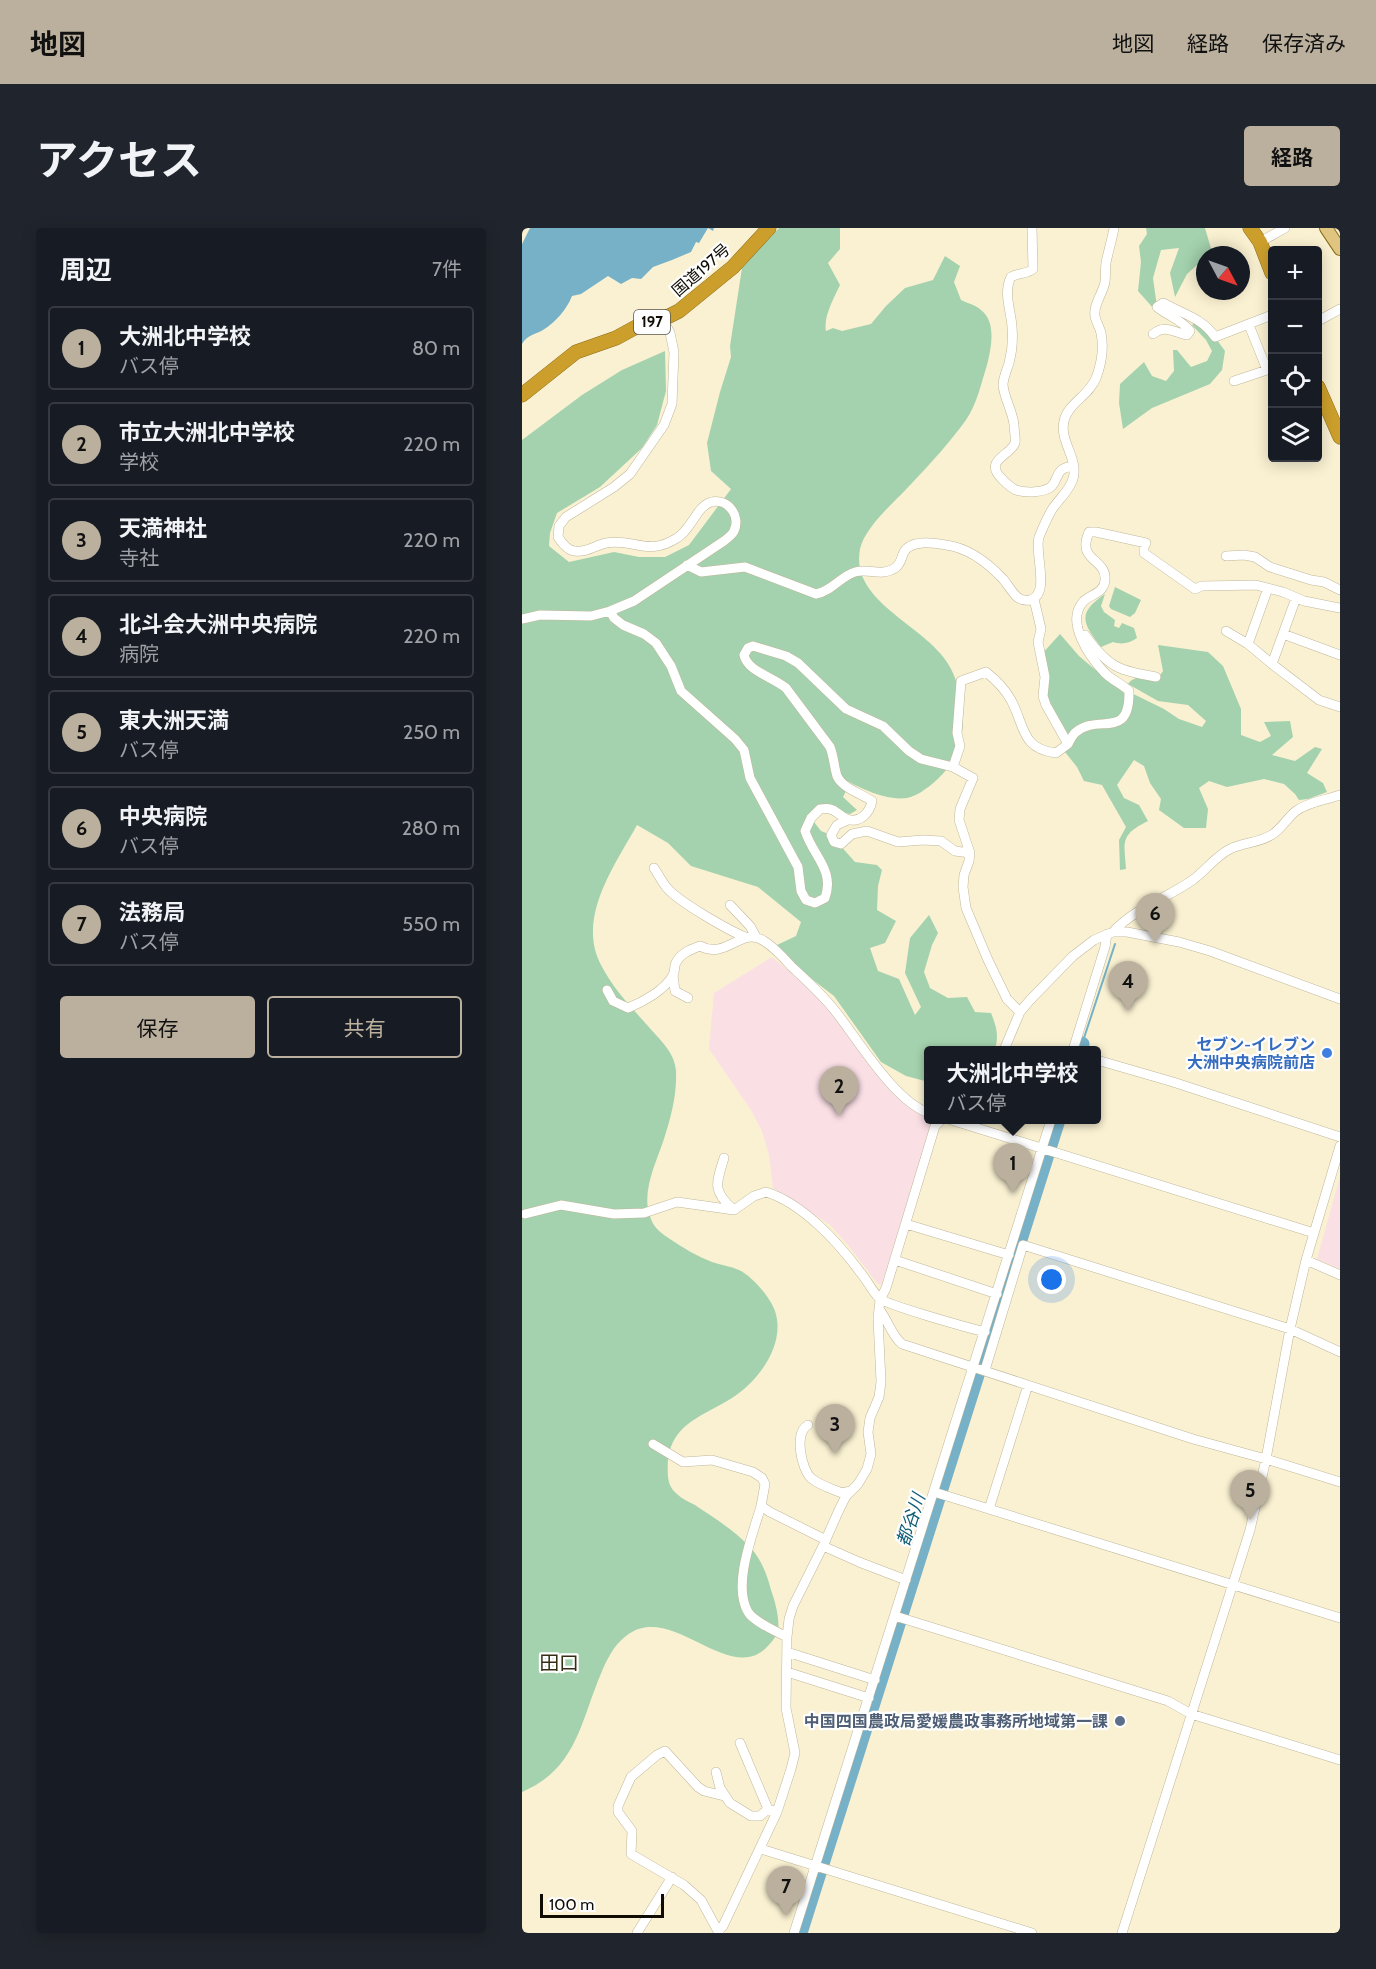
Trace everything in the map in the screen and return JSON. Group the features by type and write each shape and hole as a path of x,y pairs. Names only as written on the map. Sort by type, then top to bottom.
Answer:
{"highway":[{"name":"国道197号","path":"522,395 576,352 679,311 733,267 769,228"},
{"path":"1255,232 1268,263"},
{"path":"1322,398 1340,436"}],"main road":[{"path":"1326,228 1340,249"}],"street":[{"path":"1032,228 1033,269 1011,277 1008,289 1012,335 1010,360 1003,385 1013,418 1015,442 998,459 995,466 998,475 1008,485 1016,490 1031,492 1048,488 1061,470 1074,466"},
{"path":"687,565 701,572 745,567 816,594 825,592 846,576 857,571 882,573 894,569 905,551 913,545 946,545 968,551 987,564 1019,599 1027,601 1034,599 1039,590 1041,578 1037,550 1039,538 1053,508 1070,488 1074,476 1074,466 1063,431 1064,420 1068,411 1090,389 1096,378 1102,347 1101,333 1095,315 1105,282 1106,262 1114,228"},
{"path":"1255,232 1285,228"},
{"path":"1153,333 1166,328 1187,335 1190,331 1157,307 1163,303 1198,320 1215,337 1268,317"},
{"path":"1322,318 1340,309"},
{"path":"522,619 540,615 591,616 610,611 634,601 734,532 736,521 733,509 723,502 712,502 703,507 689,528 679,537 665,545 652,548 619,542 604,543 574,552 558,537 559,526 566,517 598,498 630,474 664,425 672,404 674,352 670,333 663,319"},
{"path":"1249,325 1268,365"},
{"path":"1234,381 1268,370"},
{"path":"954,767 960,746 957,733 961,681 986,672 1000,684 1011,699 1030,743 1036,749 1056,753 1068,744 1076,731 1089,726 1116,722 1126,714 1130,704 1130,691 1103,671 1079,635 1077,619 1080,607 1083,602 1100,591 1105,582 1104,571 1086,549 1084,543 1089,532 1146,543 1144,553 1195,589 1202,586 1248,585 1283,592 1304,601 1340,608"},
{"path":"1226,556 1255,557 1270,567 1324,582 1340,590"},
{"path":"1248,644 1268,588"},
{"path":"1272,664 1296,598"},
{"path":"1034,599 1041,629 1038,642 1044,677 1043,696 1068,744"},
{"path":"1080,607 1084,633 1105,658 1122,670 1156,676"},
{"path":"610,611 614,618 623,625 644,634 657,644 671,666 681,691 735,739 744,750 750,778 798,867 801,891 806,900 815,903 825,898 829,888 826,872 805,831 811,818 820,809 831,809 848,820"},
{"path":"1226,631 1248,644 1319,700 1340,707"},
{"path":"1283,634 1340,655"},
{"path":"970,853 955,851 941,841 898,842 867,831 852,834 841,844 834,842 831,835 837,825 864,816 871,809 872,801 842,783 837,775 835,758 830,747 786,688 745,662 744,655 748,648 753,646 786,656 798,663 846,709 883,726 909,751 921,759 954,767 973,778 960,809 959,820 970,853 963,887 966,908 1007,999 1020,1012"},
{"path":"1006,1046 1020,1012 1073,956 1094,940 1110,933 1152,902 1193,879 1220,855 1274,833 1296,811 1306,806 1340,795"},
{"path":"654,868 667,889 684,902 733,932 745,937 756,937 774,949 834,1010 881,1073 906,1099 924,1111"},
{"path":"730,905 750,926 756,937"},
{"path":"1110,933 1127,932 1179,942 1340,999"},
{"path":"1074,1046 1110,933"},
{"path":"688,998 675,991 673,975 675,964 686,951 700,946 709,951 719,950 745,937"},
{"path":"607,990 613,1001 628,1008 658,992 673,975"},
{"path":"1101,1061 1173,1082 1340,1137"},
{"path":"724,1796 704,1791 698,1787 665,1751 631,1777 618,1806 618,1812 632,1831 631,1854 672,1877 701,1900 719,1932 761,1849 795,1753 786,1708 789,1619 838,1510 867,1469 871,1454 868,1432 870,1418 879,1397 881,1382 880,1305 937,1124"},
{"path":"966,1124 1314,1233"},
{"path":"794,1933 819,1867 874,1680 899,1617 906,1580 980,1369 1046,1150 1050,1124"},
{"path":"1122,1933 1250,1530 1306,1260 1340,1146"},
{"path":"723,1158 716,1185 721,1199 734,1210"},
{"path":"525,1214 561,1204 614,1214 644,1213 678,1202 734,1210 760,1194 766,1192 774,1194 826,1231 860,1271 897,1340 902,1344 1193,1439 1340,1482"},
{"path":"906,1224 1009,1255"},
{"path":"980,1369 985,1332 1009,1255 1018,1244"},
{"path":"1018,1244 1290,1329 1340,1352"},
{"path":"894,1260 997,1294"},
{"path":"1306,1260 1340,1275"},
{"path":"880,1305 985,1332"},
{"path":"989,1509 1028,1384"},
{"path":"808,1425 801,1430 799,1442 804,1465 810,1477 842,1493 851,1491"},
{"path":"653,1444 683,1462 712,1460 753,1472 762,1478 765,1484 761,1506 741,1583 743,1597 748,1612 787,1637"},
{"path":"938,1493 1340,1618"},
{"path":"761,1506 859,1562 906,1580"},
{"path":"899,1617 1168,1701 1191,1714 1340,1760"},
{"path":"787,1652 874,1680"},
{"path":"787,1672 869,1698"},
{"path":"740,1743 773,1811"},
{"path":"716,1772 724,1796 730,1803 751,1816 773,1811"},
{"path":"761,1849 1032,1933"},
{"path":"637,1933 672,1877"}],"shaded area":[{"path":"772,957 812,990 911,1107 924,1115 924,1124 933,1124 881,1285 830,1225 773,1188 769,1155 762,1131 751,1110 709,1049 714,993"},
{"path":"1340,1177 1340,1269 1317,1259"}],"green space":[{"path":"779,228 840,228 840,249 828,263 840,285 828,314 826,331 833,328 842,331 871,324 905,288 933,280 945,256 960,266 954,282 961,300 979,308 989,321 992,336 989,359 970,414 920,475 875,522 860,549 860,569 868,587 881,602 932,645 946,660 955,678 963,722 958,750 943,774 923,791 907,798 881,795 839,777 848,787 843,797 857,810 850,814 831,809 811,818 821,831 831,835 855,862 877,865 882,870 878,886 877,910 896,921 885,943 870,948 878,971 899,979 915,1015 921,1007 905,973 910,938 929,915 938,933 924,972 930,988 948,998 967,997 975,1012 991,1013 996,1027 997,1041 995,1046 924,1046 924,1081 906,1076 881,1062 834,996 804,973 777,945 796,936 801,922 758,887 691,866 668,843 637,825 601,892 593,929 594,947 605,973 666,1046 675,1064 676,1089 673,1106 650,1179 648,1209 654,1225 667,1237 701,1257 732,1267 749,1277 769,1300 775,1311 777,1324 777,1336 773,1349 752,1382 732,1398 695,1419 677,1435 671,1446 668,1460 668,1480 679,1496 731,1530 754,1552 765,1573 774,1599 778,1616 778,1631 766,1648 751,1657 734,1657 661,1628 643,1628 626,1636 617,1644 607,1659 581,1728 565,1758 554,1771 522,1792 522,440 582,395 622,370 665,351 666,391 657,425 642,448 600,487 557,513 550,533 549,546 569,562 614,552 639,557 665,557 689,545 731,489 711,471 707,443 731,357 730,346 742,268"},
{"path":"1146,228 1205,228 1210,246 1196,246 1196,266 1187,274 1175,297 1170,273 1179,248 1161,250 1153,278 1157,307 1153,308 1138,291 1141,262 1139,246 1147,234"},
{"path":"1199,319 1225,351 1222,370 1210,384 1152,408 1123,429 1119,403 1120,384 1144,362 1152,376 1166,381 1174,371 1173,350 1177,350 1191,367 1207,361 1212,351 1206,340 1192,325"},
{"path":"1115,587 1141,600 1135,613 1130,617 1109,606"},
{"path":"1105,594 1101,606 1104,612 1115,620 1114,626 1119,628 1122,623 1134,628 1137,638 1126,643 1113,642 1101,647 1095,639 1087,625 1086,613"},
{"path":"1060,634 1079,656 1111,683 1164,709 1179,719 1202,727 1206,721 1188,705 1158,701 1128,684 1138,678 1156,681 1163,671 1158,645 1208,652 1223,666 1241,709 1241,735 1260,742 1271,736 1264,722 1290,721 1293,737 1272,755 1295,761 1315,747 1322,749 1307,773 1323,783 1327,792 1299,800 1284,784 1264,779 1227,787 1209,781 1199,788 1208,809 1206,828 1184,828 1159,810 1161,799 1150,783 1144,766 1134,760 1117,785 1124,798 1139,805 1148,821 1132,830 1128,835 1125,845 1126,869 1120,870 1119,840 1126,827 1102,785 1084,781 1077,767 1065,752 1070,744 1047,696 1041,655"}],"water":[{"path":"530,228 708,228 691,252 653,267 641,279 632,278 621,284 608,276 581,294 572,296 556,320 543,330 528,337 522,344 522,244"}],"waterway":[{"path":"1082,1044 1115,944"},
{"name":"都谷川","path":"800,1933 1057,1124"}],"place":[{"name":"中央病院","path":"1155,943"},
{"name":"北斗会大洲中央病院","path":"1128,1011"},
{"name":"セブン-イレブン 大洲中央病院前店","path":"1327,1053"},
{"name":"市立大洲北中学校","path":"839,1116"},
{"name":"大洲北中学校","path":"1013,1193"},
{"name":"天満神社","path":"835,1454"},
{"name":"東大洲天満","path":"1250,1520"},
{"name":"中国四国農政局愛媛農政事務所地域第一課","path":"1120,1721"},
{"name":"法務局","path":"786,1916"}],"district":[{"name":"田口","path":"559,1663"}]}
